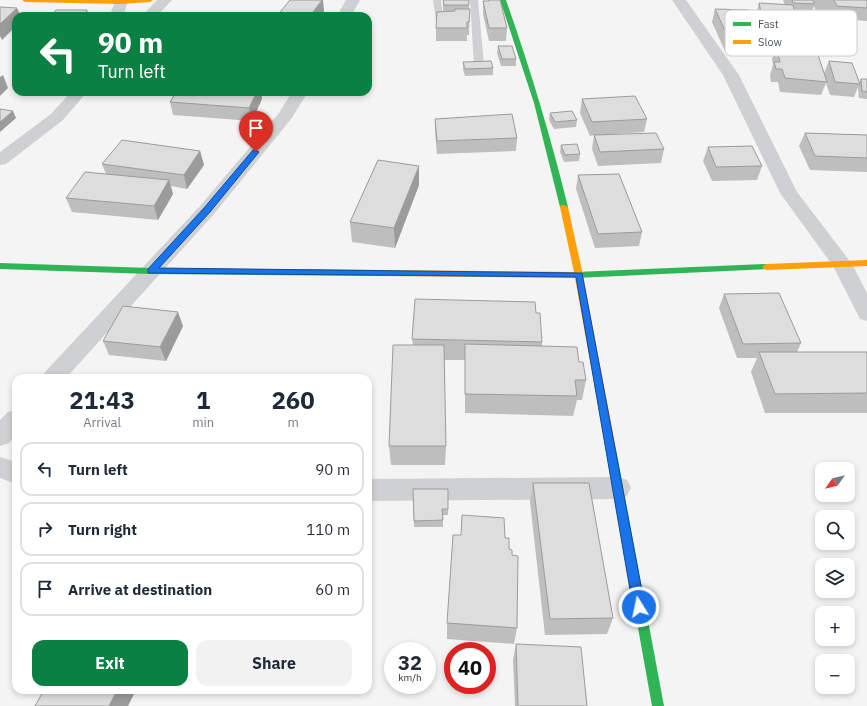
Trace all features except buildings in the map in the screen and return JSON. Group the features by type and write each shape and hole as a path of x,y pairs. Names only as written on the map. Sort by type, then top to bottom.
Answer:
{"street":[{"path":"25,0 121,2 150,0"},
{"path":"153,12 165,0"},
{"path":"346,12 353,0"},
{"path":"503,0 523,56 557,173 579,275 658,706"},
{"path":"679,0 731,75 789,193 842,264 867,314"},
{"path":"117,12 121,2"},
{"path":"0,160 57,117 75,96"},
{"path":"57,374 207,210 285,116 298,96"},
{"path":"0,266 151,271 579,275 867,263"},
{"path":"0,436 12,423"},
{"path":"0,467 12,472"},
{"path":"372,490 618,488"}],"lane":[{"path":"436,0 439,20 469,19"},
{"path":"474,0 469,19 479,65"}],"traffic: fast":[{"path":"503,0 537,103 552,155 564,207"},
{"path":"0,266 151,271 385,273"},
{"path":"576,275 766,267"},
{"path":"611,449 658,706"}],"traffic: slow":[{"path":"25,0 121,2 150,0"},
{"path":"564,207 579,275 611,449"},
{"path":"766,267 867,263"},
{"path":"385,273 576,275"}],"route":[{"path":"256,152 207,210 151,271 579,275 639,607"}]}
